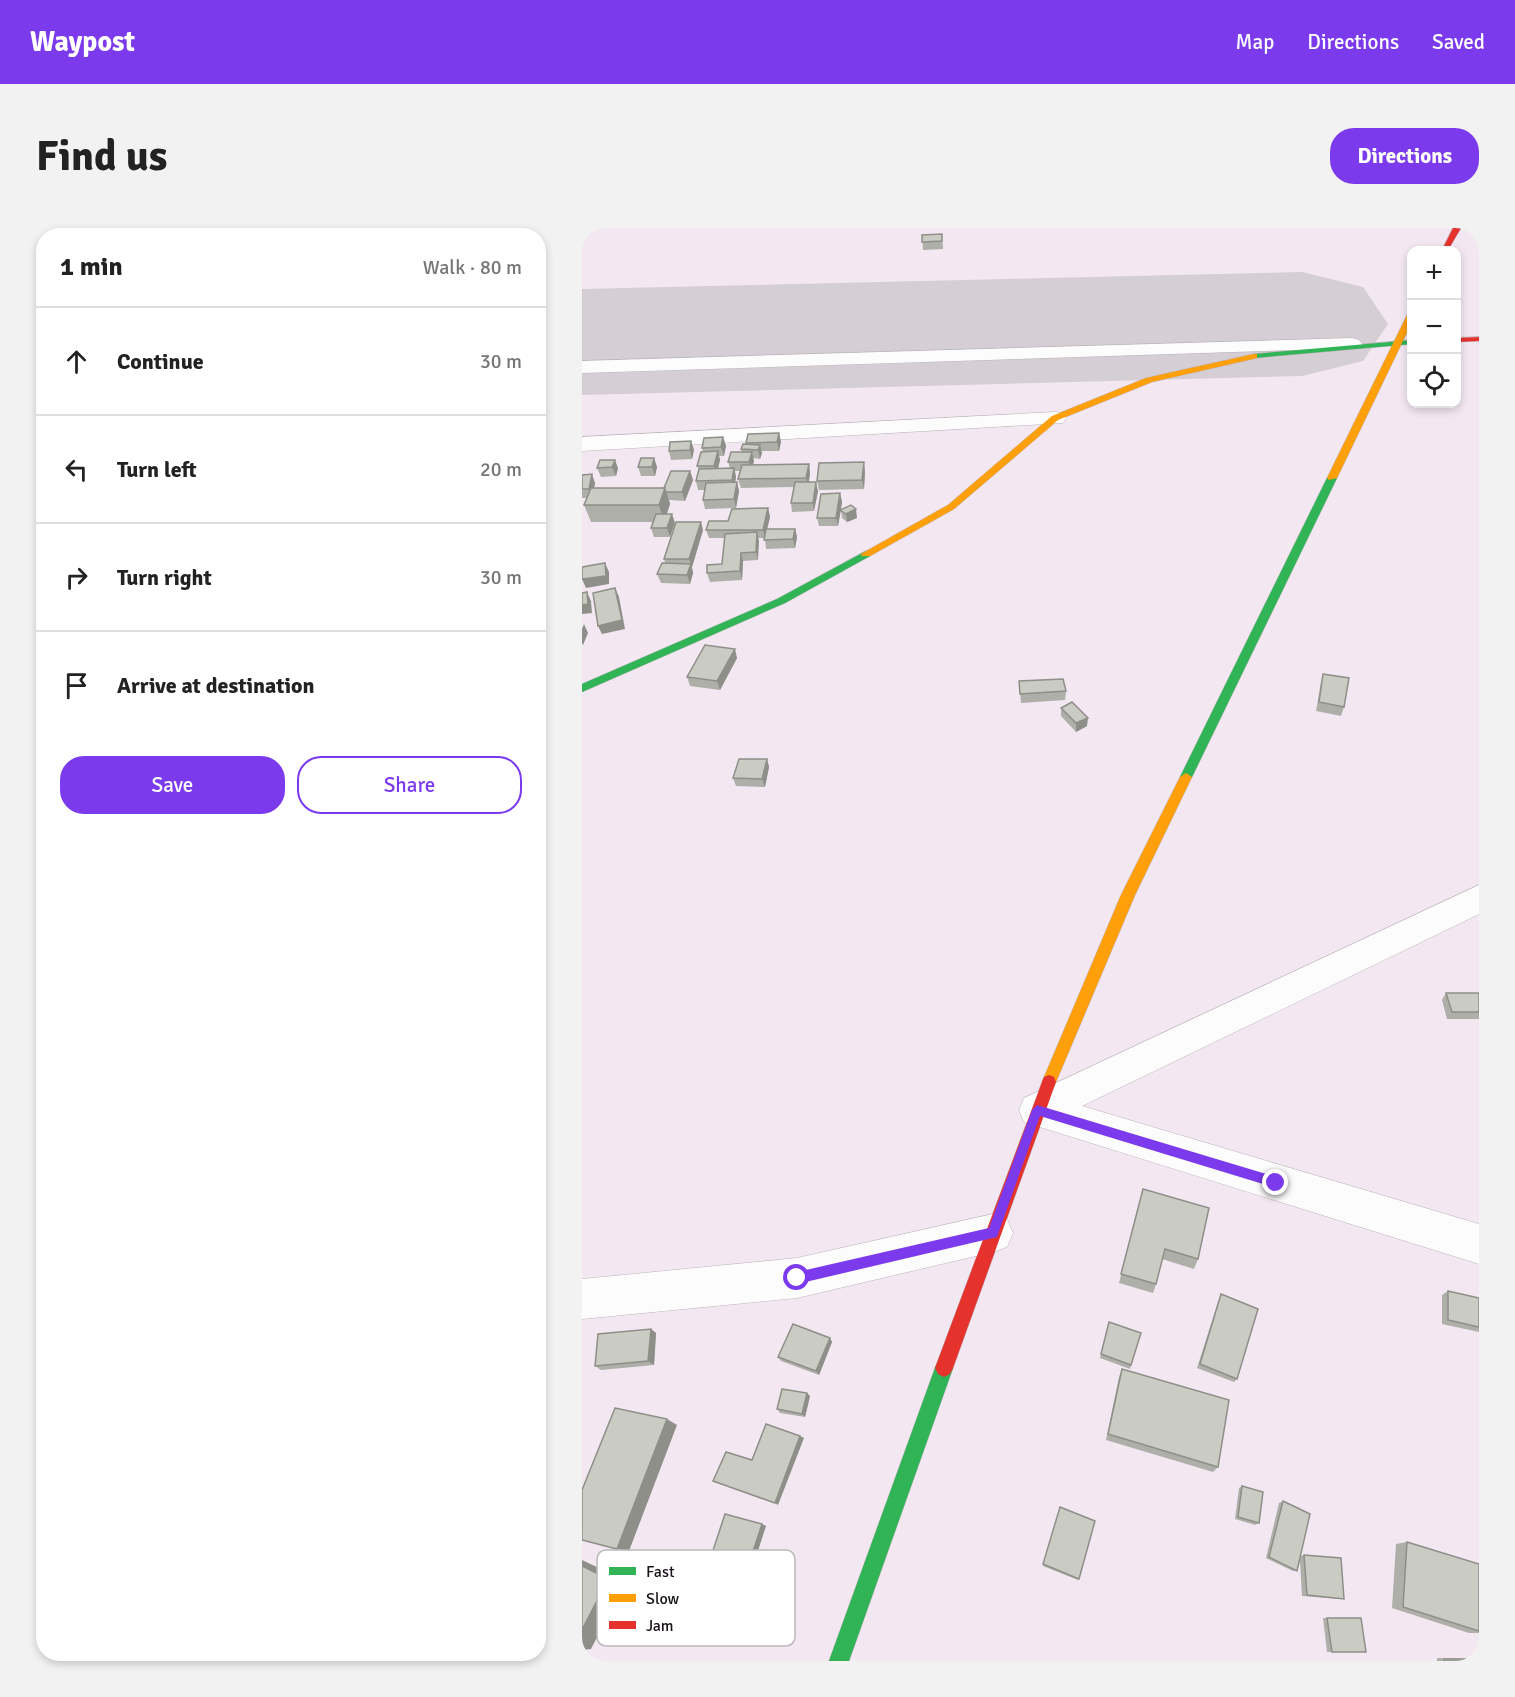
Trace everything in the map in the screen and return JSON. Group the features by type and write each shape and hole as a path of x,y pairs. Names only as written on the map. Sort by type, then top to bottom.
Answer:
{"street":[{"path":"1447,246 1457,228"},
{"path":"1461,340 1479,339"},
{"path":"582,367 1403,342"},
{"path":"582,688 781,601 951,507 1055,418 1149,380 1251,356 1403,342"},
{"path":"839,1661 1037,1110 1128,895 1403,342"},
{"path":"582,444 1055,418"},
{"path":"1037,1110 1479,898"},
{"path":"1037,1110 1479,1244"},
{"path":"582,1299 797,1278 993,1233"}],"building":[{"path":"942,234 942,241 922,242 922,235"},
{"path":"779,433 777,442 746,443 748,434"},
{"path":"723,437 721,447 702,448 704,438"},
{"path":"691,441 690,450 669,451 670,442"},
{"path":"743,444 760,445 758,450 741,449"},
{"path":"718,451 714,466 697,466 701,452"},
{"path":"731,452 752,452 749,462 728,462"},
{"path":"641,458 654,458 652,467 638,467"},
{"path":"600,460 615,460 612,467 597,468"},
{"path":"864,462 862,480 817,481 819,463"},
{"path":"809,464 806,478 738,479 742,465"},
{"path":"734,468 732,480 696,481 699,469"},
{"path":"671,471 690,471 682,492 666,492 664,488"},
{"path":"592,474 589,489 582,489 582,475"},
{"path":"737,482 734,499 703,500 706,483"},
{"path":"795,482 816,482 813,503 791,503"},
{"path":"591,488 665,488 659,505 584,505"},
{"path":"840,493 836,518 817,518 821,494"},
{"path":"851,505 856,509 846,514 840,510"},
{"path":"768,508 763,530 706,530 709,521 728,521 732,509"},
{"path":"656,514 672,514 667,528 651,528"},
{"path":"676,522 701,522 689,559 664,559"},
{"path":"766,529 795,529 793,539 764,540"},
{"path":"757,532 756,552 741,553 740,571 707,573 707,565 722,564 725,534"},
{"path":"605,563 606,576 582,579 582,567"},
{"path":"662,563 691,564 687,575 657,574"},
{"path":"615,588 622,620 598,626 593,593"},
{"path":"587,592 588,604 582,605 582,593"},
{"path":"705,645 735,649 717,681 687,677"},
{"path":"1323,674 1349,678 1344,707 1319,702"},
{"path":"1063,679 1066,691 1020,694 1019,681"},
{"path":"1072,702 1088,718 1076,723 1061,708"},
{"path":"739,759 767,759 762,779 733,778"},
{"path":"1446,993 1479,993 1479,1012 1452,1012"},
{"path":"1143,1189 1209,1208 1198,1259 1165,1249 1156,1284 1121,1274"},
{"path":"1448,1291 1479,1298 1479,1327 1448,1320"},
{"path":"1221,1294 1258,1309 1237,1379 1200,1364"},
{"path":"1109,1322 1141,1333 1131,1365 1101,1354"},
{"path":"793,1324 830,1338 816,1371 778,1357"},
{"path":"651,1329 648,1361 595,1366 598,1334"},
{"path":"1122,1369 1229,1400 1218,1467 1108,1434"},
{"path":"782,1389 807,1393 802,1414 777,1409"},
{"path":"615,1408 667,1419 617,1549 582,1540 582,1490"},
{"path":"766,1424 800,1436 775,1503 713,1481 726,1452 752,1460"},
{"path":"1242,1486 1263,1492 1259,1523 1238,1517"},
{"path":"1283,1501 1310,1514 1297,1571 1269,1557"},
{"path":"1060,1507 1095,1521 1079,1579 1043,1564"},
{"path":"725,1514 762,1524 753,1550 713,1550"},
{"path":"1407,1542 1479,1564 1479,1631 1403,1607"},
{"path":"1304,1555 1341,1558 1344,1599 1307,1595"},
{"path":"582,1566 597,1574 597,1601 582,1630"},
{"path":"1327,1618 1361,1618 1366,1652 1332,1652"},
{"path":"1444,1659 1478,1659 1478,1661 1444,1661"}],"runway":[{"path":"582,342 1302,324"}],"traffic: fast":[{"path":"1254,356 1407,342"},
{"path":"1186,777 1332,478"},
{"path":"582,688 781,601 866,554"},
{"path":"839,1661 944,1368"}],"traffic: slow":[{"path":"1332,478 1407,323"},
{"path":"866,554 951,507 1055,418 1149,380 1254,356"},
{"path":"1049,1082 1128,895 1186,777"}],"traffic: jam":[{"path":"1447,246 1457,228"},
{"path":"1461,340 1479,339"},
{"path":"944,1368 1049,1082"}],"route":[{"path":"797,1278 993,1233 1037,1110 1276,1183"}]}
